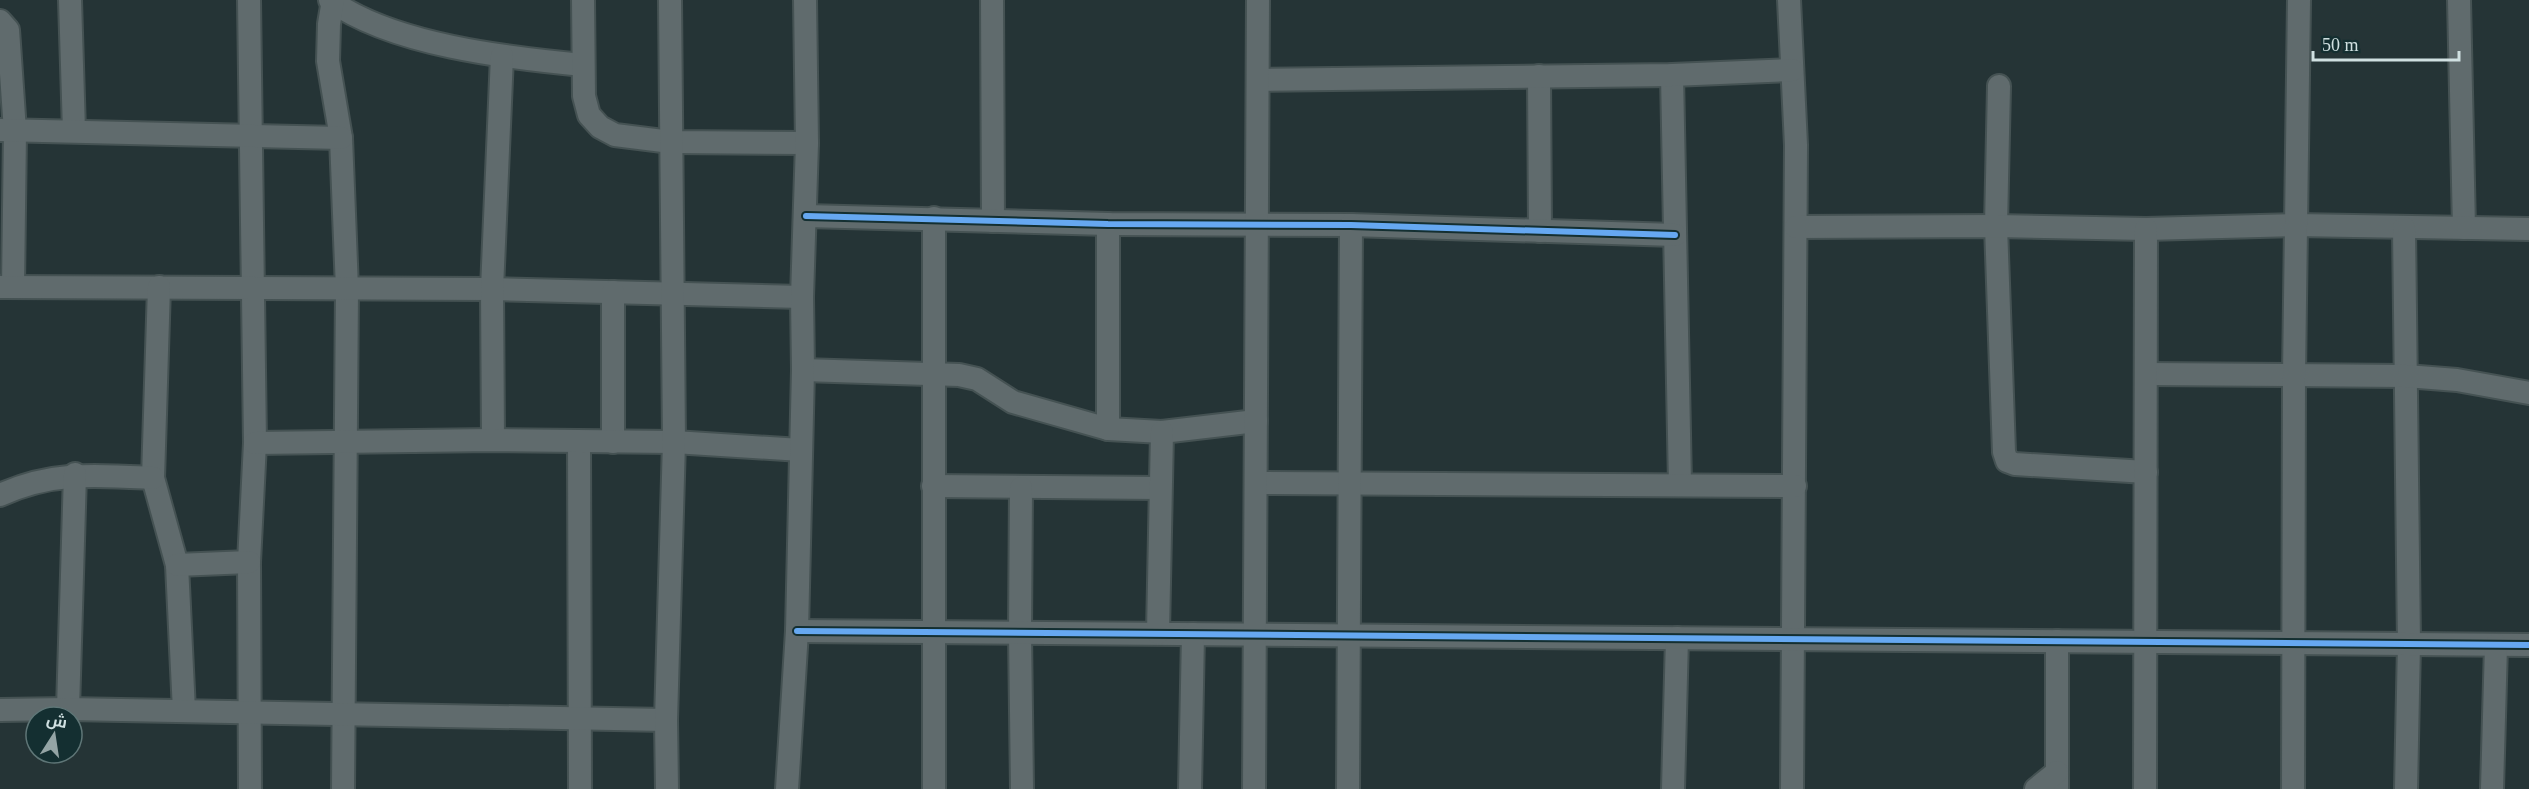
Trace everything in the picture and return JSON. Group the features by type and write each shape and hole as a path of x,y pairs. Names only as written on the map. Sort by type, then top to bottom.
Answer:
{"street":[{"path":"70,0 74,131"},
{"path":"249,0 255,443 249,562 250,789"},
{"path":"583,0 584,96 590,115 600,128 615,135 671,142 807,143"},
{"path":"667,789 666,720 674,442 670,0"},
{"path":"787,789 796,631 803,370 802,297 807,143 804,0"},
{"path":"992,0 993,221"},
{"path":"1254,789 1258,0"},
{"path":"1789,0 1796,145 1792,789"},
{"path":"2293,789 2294,375 2299,0"},
{"path":"2459,0 2464,228"},
{"path":"344,789 347,289 341,138 328,61 332,1 365,19 414,37 502,56 583,65"},
{"path":"0,21 8,30 7,287 492,289 802,297"},
{"path":"493,440 492,289 502,56"},
{"path":"1258,80 1672,75 1792,70"},
{"path":"1672,75 1680,485"},
{"path":"1539,76 1540,231"},
{"path":"1999,86 1996,226 2004,452 2007,461 2015,465 2146,471"},
{"path":"7,130 341,138"},
{"path":"806,216 1108,224 1351,225 1675,235"},
{"path":"934,218 934,789"},
{"path":"1108,224 1108,429"},
{"path":"1348,789 1351,225"},
{"path":"1796,227 1996,226 2146,229 2296,225 2529,229"},
{"path":"2404,228 2405,487 2409,644 2406,789"},
{"path":"2145,789 2146,229"},
{"path":"159,287 153,478 177,566 184,711"},
{"path":"613,292 613,442"},
{"path":"803,370 934,374 977,379 1013,402 1108,429 1162,432 1256,421"},
{"path":"2146,374 2406,376 2457,380 2529,393"},
{"path":"1158,633 1162,432"},
{"path":"255,443 493,440 674,442 801,450"},
{"path":"579,442 580,789"},
{"path":"0,495 75,474 153,478"},
{"path":"68,705 75,474"},
{"path":"1256,483 1794,486"},
{"path":"933,486 1160,488"},
{"path":"1021,488 1022,789"},
{"path":"177,566 249,562"},
{"path":"796,631 2529,645"},
{"path":"1190,789 1193,634"},
{"path":"1673,789 1677,638"},
{"path":"2036,789 2057,780 2057,641"},
{"path":"2493,789 2496,645"},
{"path":"84,709 666,720"},
{"path":"0,710 24,710"}],"cycle path":[{"path":"806,216 1108,224 1351,225 1675,235"},
{"path":"797,631 2529,645"}]}
